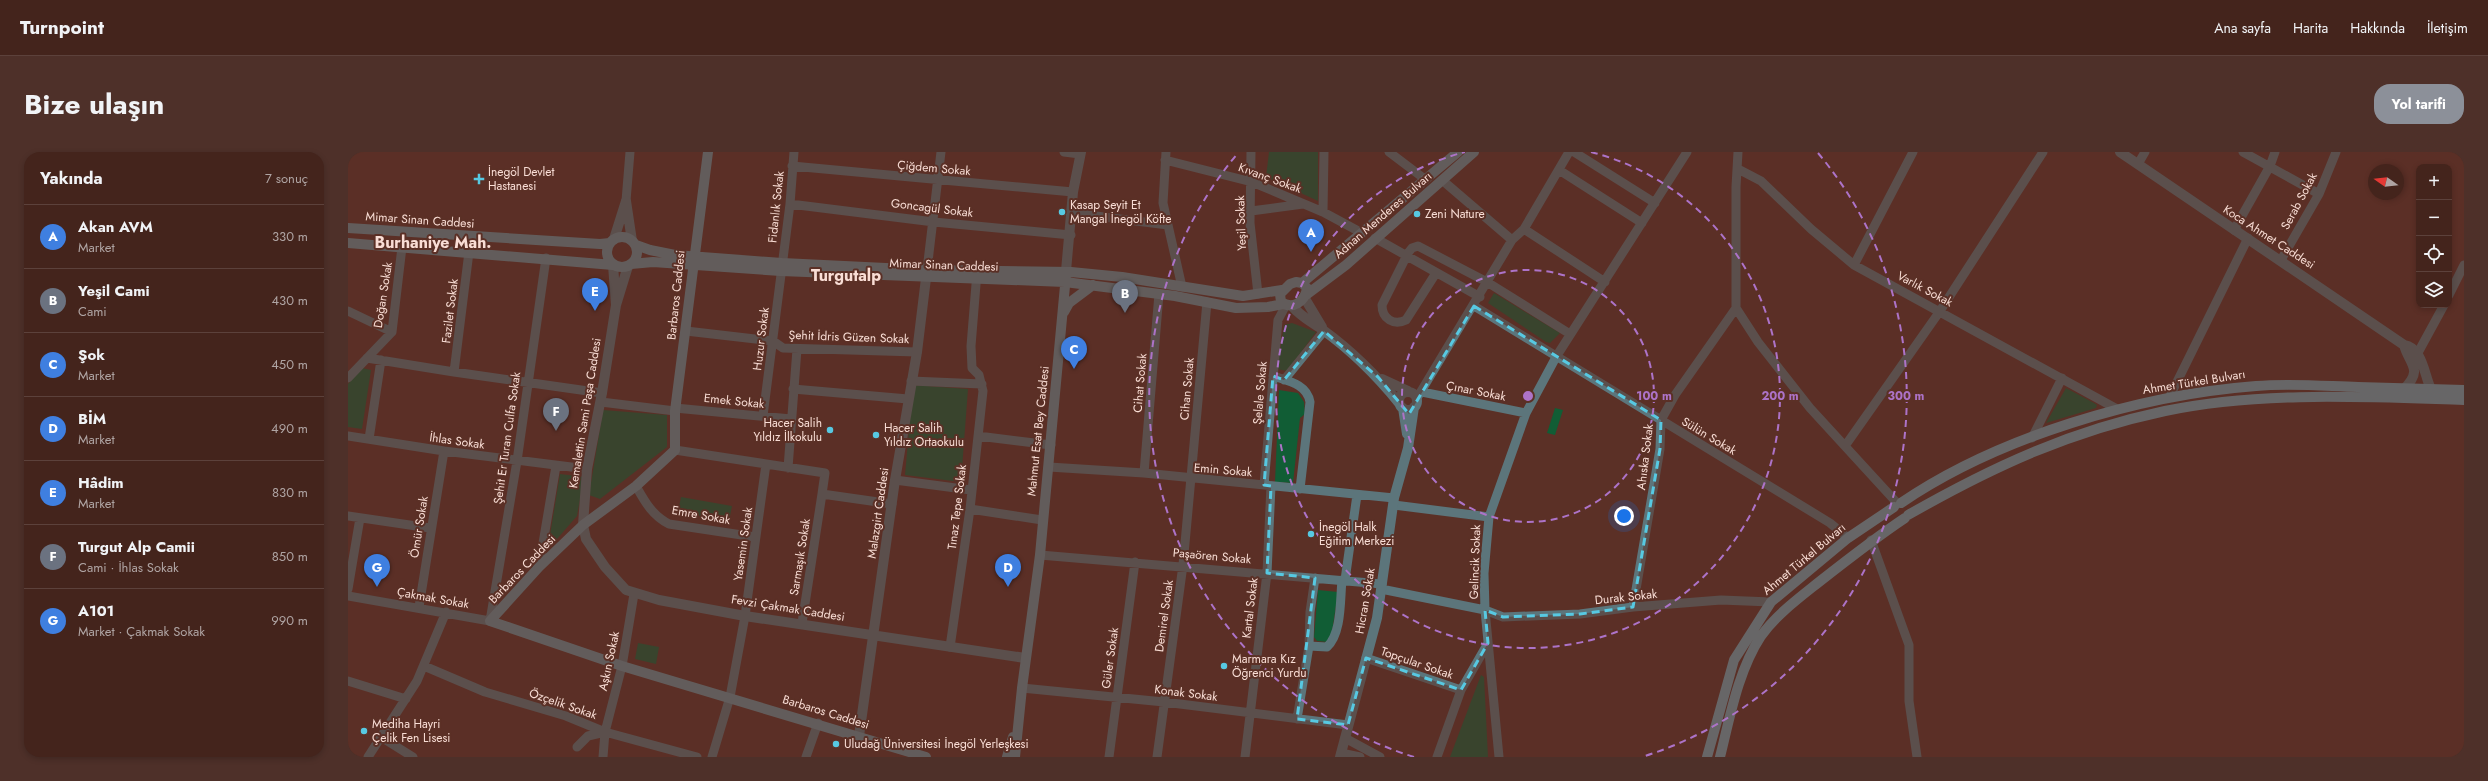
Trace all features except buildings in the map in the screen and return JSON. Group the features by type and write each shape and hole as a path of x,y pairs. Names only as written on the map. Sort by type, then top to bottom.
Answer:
{"main road":[{"name":"Barbaros Caddesi","path":"708,152 675,409 675,450 636,486 584,525 539,567 490,621 622,666 818,723 926,757"},
{"name":"Adnan Menderes Bulvarı","path":"1302,283 1458,152"},
{"name":"Adnan Menderes Bulvarı","path":"1287,305 1305,296 1346,265 1474,152"},
{"name":"Mimar Sinan Caddesi","path":"348,228 600,244 612,241"},
{"path":"348,243 546,258 613,265 629,265 637,256 634,243 623,237 612,241 607,252 613,265"},
{"name":"Mimar Sinan Caddesi","path":"634,243 650,250 693,260"},
{"name":"Mimar Sinan Caddesi","path":"629,265 693,260 781,267 926,274 1066,271"},
{"path":"1066,271 1122,277 1182,288 1243,296 1282,290 1290,284 1302,283 1307,288 1305,296"},
{"name":"Mahmut Esat Bey Caddesi","path":"1019,712 1025,658 1040,555 1066,271"},
{"name":"Mimar Sinan Caddesi","path":"976,274 1065,282"},
{"path":"1065,282 1159,294 1236,308 1287,305"},
{"path":"1062,316 1069,303 1092,285"},
{"path":"1282,290 1280,298 1287,305"},
{"name":"Ahmet Türkel Bulvarı","path":"1707,757 1734,660 1771,602 1848,538 1926,486 2032,438 2116,409 2170,396 2256,386 2310,385 2464,390"},
{"name":"Ahmet Türkel Bulvarı","path":"1720,757 1737,694 1750,657 1762,636 1801,597 1872,540 1907,517 1980,475 2042,448 2106,426 2166,411 2253,399 2364,398 2464,400"},
{"path":"1898,505 1908,507 1907,517"},
{"path":"1007,757 1019,712"},
{"path":"1015,757 1019,712"}],"street":[{"path":"612,241 626,201 630,152"},
{"name":"Fidanlık Sokak","path":"781,267 790,204 794,152"},
{"path":"926,274 934,222 941,152"},
{"path":"1064,152 1080,153"},
{"name":"Yeşil Sokak","path":"1251,152 1251,211 1258,294"},
{"path":"1323,212 1324,152"},
{"path":"1389,152 1426,180"},
{"path":"1287,305 1324,331 1378,377 1401,406 1408,410 1418,399 1480,297 1487,282 1512,240 1524,229 1569,152"},
{"path":"1574,152 1655,203"},
{"name":"Gelincik Sokak","path":"1499,757 1488,643 1484,573 1489,517 1526,413 1556,357 1687,152"},
{"path":"1738,152 1736,187 1736,308 1758,342 1810,408 1898,505"},
{"path":"1854,265 1913,152"},
{"path":"1845,446 1940,311 2043,152"},
{"name":"Koca Ahmet Caddesi","path":"2120,152 2404,345 2410,346 2416,358"},
{"path":"2138,164 2145,152"},
{"path":"2243,152 2319,194"},
{"path":"2234,230 2270,166 2275,152"},
{"name":"Serab Sokak","path":"2281,260 2319,194 2336,152"},
{"name":"Mahmut Esat Bey Caddesi","path":"1066,271 1071,235 1073,192 1080,153"},
{"path":"1165,156 1163,203 1182,288"},
{"name":"Kıvanç Sokak","path":"1165,156 1252,182 1323,212 1362,233"},
{"name":"Çiğdem Sokak","path":"792,166 937,181 1073,192"},
{"name":"Varlık Sokak","path":"1738,169 1761,181 1811,229 1854,265 2116,409"},
{"path":"1559,170 1642,223"},
{"path":"1442,180 1512,240"},
{"path":"626,201 634,243"},
{"name":"Goncagül Sokak","path":"790,204 934,222 1071,235"},
{"path":"1251,211 1305,204"},
{"path":"1072,212 1168,225"},
{"path":"1524,229 1605,282"},
{"path":"1375,238 1480,297"},
{"path":"2170,396 2248,238"},
{"path":"1436,273 1406,320 1398,322 1390,321 1383,312 1382,305 1406,256 1412,248 1421,246 1487,282 1570,334"},
{"name":"Doğan Sokak","path":"348,378 392,332 402,247"},
{"name":"Fazilet Sokak","path":"454,372 469,252"},
{"name":"Şehit Er Turan Culfa Sokak","path":"490,621 517,461 546,258"},
{"path":"613,265 616,306"},
{"path":"616,306 629,265"},
{"name":"Huzur Sokak","path":"763,416 781,267"},
{"path":"2452,290 2464,268"},
{"name":"Malazgirt Caddesi","path":"860,736 895,480 917,352 926,274"},
{"path":"911,381 982,384 979,375 972,368 971,346 976,274"},
{"name":"Cihat Sokak","path":"1144,473 1159,294"},
{"path":"1305,296 1324,331"},
{"name":"Cihan Sokak","path":"1191,479 1207,302"},
{"name":"Şelale Sokak","path":"1267,486 1273,376 1278,320 1287,305"},
{"name":"Kemalettin Sami Paşa Caddesi","path":"584,525 587,468 601,398 616,306"},
{"name":"Sülün Sokak","path":"1474,306 1830,523 1848,538"},
{"name":"Ahıska Sokak","path":"1633,607 1660,449 1661,420 1675,395 1736,308"},
{"path":"2404,389 2410,383 2414,373 2416,358 2442,308"},
{"path":"348,312 392,332"},
{"name":"Şehit İdris Güzen Sokak","path":"686,331 773,341 783,348 917,352"},
{"path":"1284,380 1324,331"},
{"path":"675,450 788,468 797,349"},
{"path":"367,358 527,383 601,398 675,409"},
{"path":"2416,358 2431,389"},
{"path":"369,439 381,360"},
{"path":"1273,376 1302,387 1309,394 1310,402 1300,489"},
{"path":"1378,377 1414,393 1418,399"},
{"path":"2032,438 2062,378"},
{"name":"Tınaz Tepe Sokak","path":"950,647 970,510 982,384"},
{"path":"793,389 908,399"},
{"path":"1408,391 1400,395 1408,448"},
{"name":"Çınar Sokak","path":"1418,399 1526,413"},
{"name":"Hicran Sokak","path":"1340,755 1377,618 1394,501 1408,448 1418,399"},
{"name":"Emek Sokak","path":"675,409 791,419"},
{"name":"İhlas Sokak","path":"348,436 517,461 587,468"},
{"path":"978,436 1051,444"},
{"name":"Ömür Sokak","path":"419,607 430,528 444,451"},
{"name":"Yasemin Sokak","path":"712,757 730,697 745,616 766,464"},
{"path":"539,567 556,466"},
{"name":"Emin Sokak","path":"1049,467 1144,473 1357,495 1489,517"},
{"name":"Sarmaşık Sokak","path":"788,468 825,473 802,623"},
{"name":"Demirel Sokak","path":"1157,757 1183,566 1191,479"},
{"path":"895,480 971,490"},
{"name":"Emre Sokak","path":"636,486 646,504 658,518 669,524 755,537"},
{"name":"Kartal Sokak","path":"1245,757 1267,573 1267,486"},
{"path":"822,494 892,504"},
{"path":"1309,646 1327,647 1334,639 1357,495"},
{"path":"970,510 1042,520"},
{"path":"348,516 430,528"},
{"path":"348,589 360,518"},
{"name":"Fevzi Çakmak Caddesi","path":"584,525 586,539 605,567 626,590 634,594 745,616 802,623 1025,658"},
{"path":"1872,540 1910,645 1909,701 1917,757"},
{"name":"Paşaören Sokak","path":"1040,555 1344,580 1486,610"},
{"name":"Güler Sokak","path":"1109,757 1135,562"},
{"path":"1297,719 1309,646 1310,612 1315,578"},
{"name":"Aşkın Sokak","path":"603,757 605,732 622,666 634,594"},
{"name":"Çakmak Sokak","path":"348,596 419,607 490,621"},
{"name":"Durak Sokak","path":"1486,610 1503,617 1580,614 1633,607 1721,600 1771,602"},
{"path":"368,757 406,699 424,666 446,612"},
{"path":"1438,757 1461,690 1488,643"},
{"name":"Topçular Sokak","path":"1366,658 1461,690"},
{"name":"Özçelik Sokak","path":"424,666 485,692 566,716 605,732 697,757"},
{"path":"348,681 406,699"},
{"name":"Konak Sokak","path":"1022,688 1164,702 1348,725"},
{"path":"806,757 818,723"},
{"path":"577,747 588,736 605,732"},
{"path":"381,737 413,757"},
{"path":"1345,738 1380,757"},
{"path":"1340,755 1360,757"}],"highlighted area":[{"path":"1474,306 1661,420 1660,449 1633,607 1580,614 1503,617 1485,610 1488,643 1461,690 1366,658 1348,725 1297,719 1315,578 1267,573 1271,486 1264,485 1273,376 1284,380 1324,331 1378,377 1409,414"}],"green space":[{"path":"1269,152 1318,152 1318,201 1266,177"},
{"path":"1494,293 1560,333 1550,343 1546,342 1488,303"},
{"path":"1292,323 1316,332 1287,371 1277,369 1284,325"},
{"path":"362,368 371,370 362,429 348,427 348,384"},
{"path":"913,385 968,389 961,482 905,475"},
{"path":"2066,388 2097,405 2096,408 2046,423"},
{"path":"1279,390 1298,393 1304,402 1305,414 1300,418 1293,483 1275,482"},
{"path":"1555,408 1563,410 1555,435 1547,433"},
{"path":"603,410 667,415 667,447 600,499 589,495"},
{"path":"560,474 584,477 577,516 550,547 548,547"},
{"path":"681,497 732,506 729,521 678,512"},
{"path":"1318,590 1338,592 1331,639 1328,642 1317,641 1314,637"},
{"path":"638,643 659,647 656,664 635,659"},
{"path":"1481,675 1484,677 1488,757 1450,757"}],"place":[{"name":"İnegöl Devlet Hastanesi","path":"479,179"},
{"name":"Kasap Seyit Et Mangal İnegöl Köfte","path":"1062,212"},
{"name":"Zeni Nature","path":"1417,214"},
{"name":"Akan AVM","path":"1311,252"},
{"name":"Hâdim","path":"595,311"},
{"name":"Yeşil Cami","path":"1125,313"},
{"name":"Şok","path":"1074,369"},
{"name":"Hacer Salih Yıldız İlkokulu","path":"830,430"},
{"name":"Turgut Alp Camii","path":"556,431"},
{"name":"Hacer Salih Yıldız Ortaokulu","path":"876,435"},
{"name":"İnegöl Halk Eğitim Merkezi","path":"1311,534"},
{"name":"A101","path":"377,587"},
{"name":"BİM","path":"1008,587"},
{"name":"Marmara Kız Öğrenci Yurdu","path":"1224,666"},
{"name":"Mediha Hayri Çelik Fen Lisesi","path":"364,731"},
{"name":"Uludağ Üniversitesi İnegöl Yerleşkesi","path":"836,744"}],"district":[{"name":"Burhaniye Mah.","path":"433,242"},
{"name":"Turgutalp","path":"846,275"}]}
